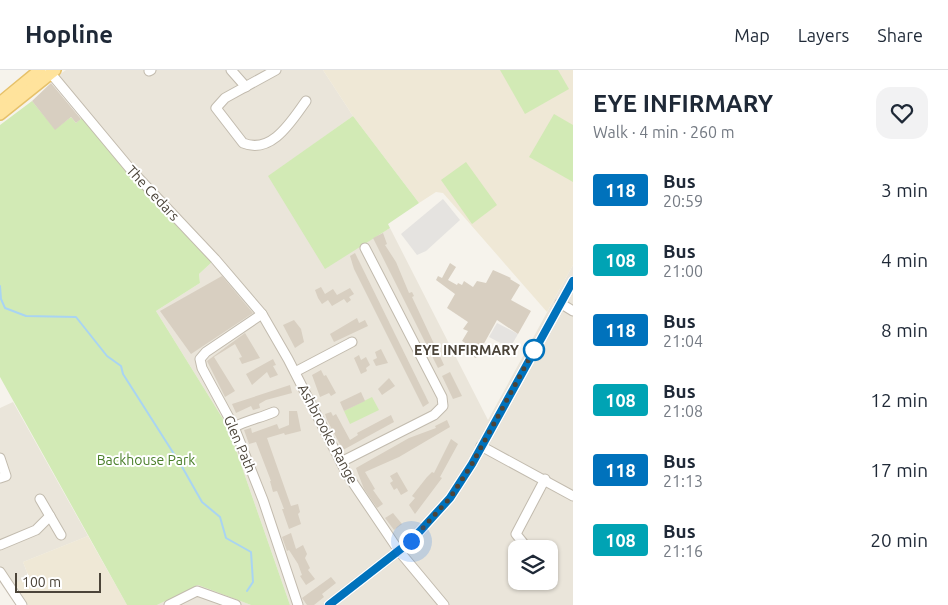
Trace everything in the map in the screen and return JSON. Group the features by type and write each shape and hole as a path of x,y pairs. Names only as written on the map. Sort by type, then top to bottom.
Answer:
{"main road":[{"path":"0,103 48,71"},
{"path":"0,114 48,71"}],"street":[{"path":"231,70 246,87"},
{"path":"276,70 225,98 216,108 243,143 255,146 272,140 284,130 306,101"},
{"name":"The Cedars","path":"48,71 132,171 215,259 262,314"},
{"path":"341,462 434,415 443,406 442,397 365,248"},
{"path":"329,605 411,541 450,498 482,446 573,281"},
{"path":"560,304 573,311"},
{"name":"Ashbrooke Range","path":"262,314 341,462 366,504 399,551 444,605"},
{"name":"Glen Path","path":"262,314 200,358 202,368 234,427 263,500 298,605"},
{"path":"294,372 352,342"},
{"path":"234,427 252,417 262,417 274,412"},
{"path":"482,446 573,496"},
{"path":"0,458 6,476 0,478"},
{"path":"521,540 516,534 544,479"},
{"path":"40,499 61,535"},
{"path":"0,545 36,530 50,516"},
{"path":"0,572 22,605"},
{"path":"169,605 197,592 236,605"}],"shaded area":[{"path":"66,70 323,70 353,116 269,176 368,241 390,228 488,420 573,265 573,605 290,605 228,427 156,311 200,283 199,274 212,262 168,217 52,80"},
{"path":"323,70 573,70 573,265 547,312 443,193 436,192 419,203 353,116"},
{"path":"443,199 460,220 426,251 417,255 401,234"},
{"path":"497,323 518,334 510,348 489,337"},
{"path":"13,402 88,536 23,562 29,578 4,588 0,582 0,408"},
{"path":"88,536 127,605 28,605 15,583 29,577 23,562"},
{"path":"198,585 251,605 157,605"}],"green space":[{"path":"500,70 558,70 569,89 525,114"},
{"name":"Backhouse Park","path":"32,101 55,129 71,117 76,123 83,117 168,217 212,262 199,274 200,283 156,311 228,427 290,605 251,605 198,585 157,605 127,605 0,377 0,125"},
{"path":"554,114 573,125 573,182 529,157"},
{"path":"353,116 419,203 388,224 390,228 325,269 268,176"},
{"path":"466,162 497,205 472,224 441,180"},
{"path":"372,397 379,410 350,424 344,411"}],"building":[{"path":"51,83 81,119 76,123 71,117 55,130 32,101"},
{"path":"383,233 387,244 385,245 396,262 409,293 412,292 414,296 412,297 444,365 438,368 373,238"},
{"path":"355,253 429,403 423,407 354,269 350,256"},
{"path":"450,263 456,267 448,280 457,285 458,283 462,285 464,281 473,287 477,281 486,283 493,270 511,278 520,285 511,300 531,311 518,334 497,320 476,358 467,354 470,346 462,341 468,331 463,329 468,322 447,308 455,294 436,280 438,276 442,278"},
{"path":"222,276 253,313 191,354 160,311"},
{"path":"321,287 325,294 333,289 337,295 350,288 354,294 349,297 351,300 347,303 344,299 332,306 328,300 322,304 315,290"},
{"path":"357,318 359,323 365,320 368,326 334,342 330,334"},
{"path":"294,320 301,329 304,342 295,348 283,325"},
{"path":"245,333 260,358 242,364 239,358 242,357 235,344 214,357 235,391 225,397 207,361"},
{"path":"381,349 388,363 376,366 373,360 377,358 375,352"},
{"path":"359,355 361,360 366,357 370,365 366,368 367,371 361,374 354,358"},
{"path":"273,359 276,365 273,366 278,375 270,378 267,372 252,385 246,374"},
{"path":"321,370 336,393 331,396 329,393 320,397 312,375"},
{"path":"450,372 462,396 453,399 442,376"},
{"path":"389,378 395,386 382,395 378,389"},
{"path":"290,385 292,393 266,400 259,404 260,408 253,410 251,406 236,413 232,404"},
{"path":"361,392 365,401 344,411 340,402"},
{"path":"289,411 297,411 301,431 267,438 291,506 298,504 300,512 298,514 301,524 289,529 282,509 284,509 277,491 273,492 271,481 256,442 249,444 244,430 251,428 252,433 277,424 279,429 289,425"},
{"path":"331,412 333,416 336,414 350,440 358,435 357,433 391,415 394,422 343,450 325,414"},
{"path":"447,420 450,427 399,457 365,472 375,489 373,490 383,504 377,508 364,489 356,468 409,438 436,428 435,426"},
{"path":"451,439 458,444 440,477 442,478 415,514 409,505 415,498 412,496 427,477 432,472 434,473"},
{"path":"397,472 408,491 401,495 397,488 394,490 390,483 393,481 390,476"},
{"path":"393,513 402,524 394,530 385,518"},
{"path":"291,533 296,549 303,545 307,554 305,558 310,568 308,570 315,579 306,585 300,576 302,575 298,564 289,550 287,551 282,537"},
{"path":"331,577 336,583 322,594 324,597 314,605 307,605 302,598"}],"waterway":[{"path":"0,286 1,299 5,308 26,316 76,317 107,356 121,366 123,374 181,465 202,502 220,517 226,538 251,552 253,582 247,591"}],"bus line":[{"name":"118","path":"329,605 411,541 450,498 472,464 573,281"}],"place":[{"name":"EYE INFIRMARY","path":"534,350"}],"route":[{"path":"411,541 450,498 472,464 534,350"}]}
